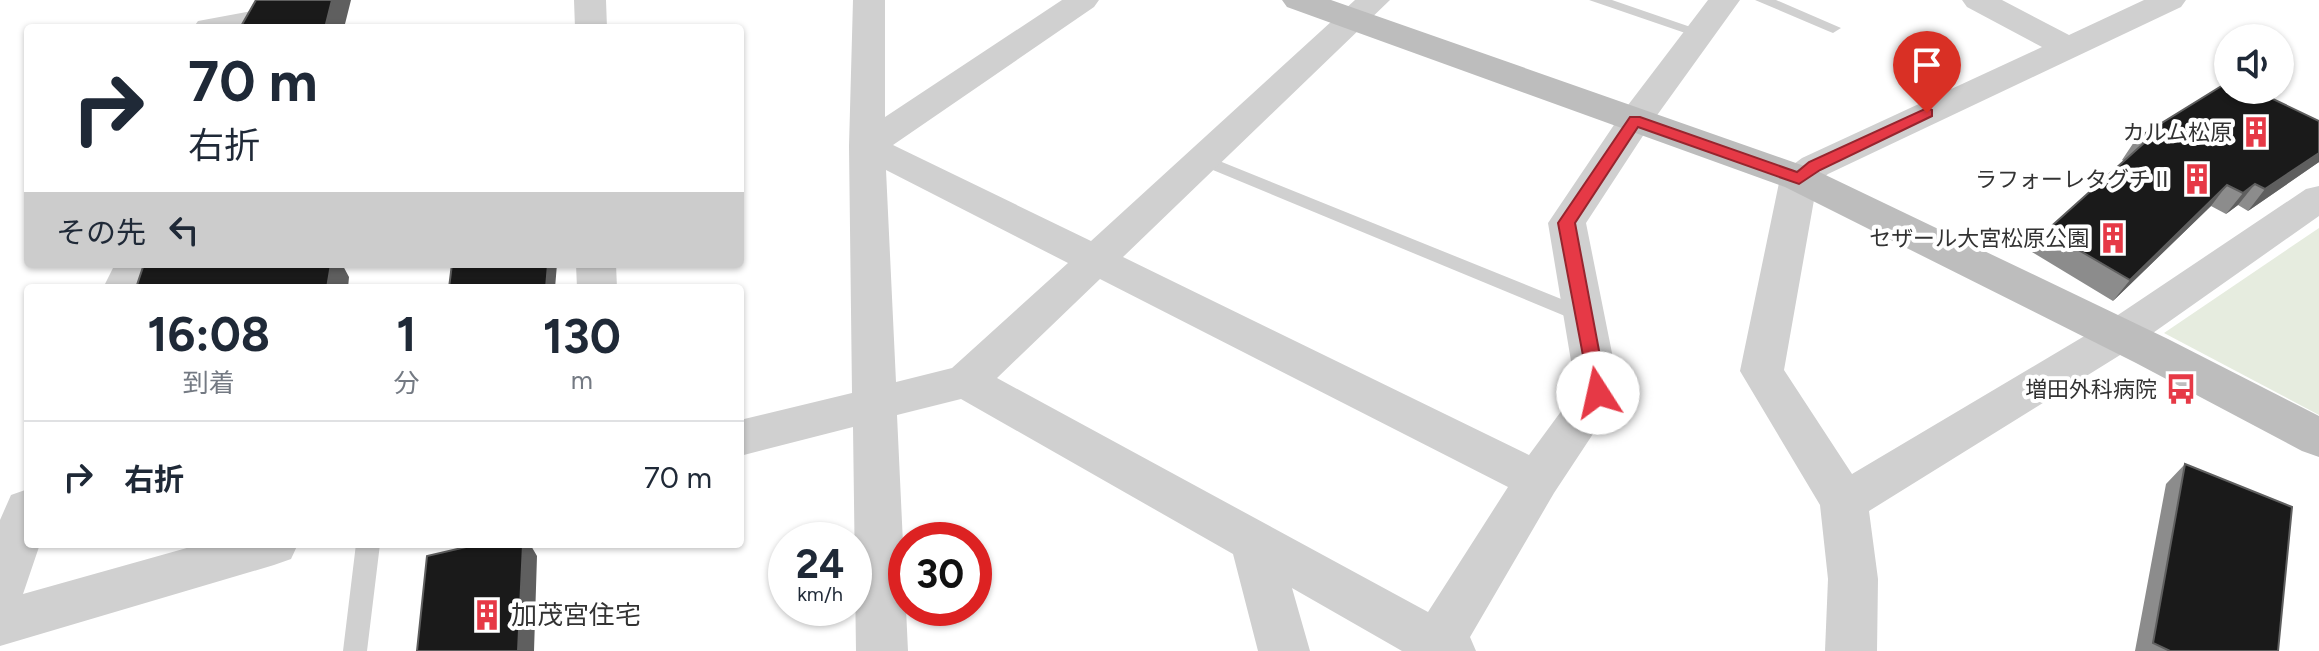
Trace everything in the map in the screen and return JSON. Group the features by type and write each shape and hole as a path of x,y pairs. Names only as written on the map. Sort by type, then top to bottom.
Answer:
{"street":[{"path":"590,0 591,24"},
{"path":"869,0 867,146 882,651"},
{"path":"867,146 1083,0"},
{"path":"1299,0 1362,9 1635,121 1799,178 2319,438"},
{"path":"966,381 1443,647 1537,480 1598,393 1567,223 1635,121 1724,0"},
{"path":"1978,0 2067,47"},
{"path":"1851,651 1853,579 1844,502 1762,371 1799,178 1815,166 2170,0"},
{"path":"744,437 966,381 1362,9"},
{"path":"224,24 254,16"},
{"path":"867,146 1537,480"},
{"path":"1844,502 2118,336 2319,198"},
{"path":"0,590 24,521"},
{"path":"1254,542 1284,651"},
{"path":"0,623 260,548"}],"lane":[{"path":"1597,0 1700,33"},
{"path":"1763,0 1833,28"},
{"path":"1202,159 1584,316"},
{"path":"355,651 368,548"}],"shaded area":[{"path":"2319,228 2319,415 2164,333"}],"building":[{"path":"256,0 332,0 326,24 242,24"},
{"path":"2214,91 2214,104 2283,104 2319,121 2319,153 2265,189 2255,184 2243,193 2227,185 2130,280 2046,231 2144,143 2136,139"},
{"path":"143,268 330,268 328,284 137,284"},
{"path":"452,268 548,268 546,284 450,284"},
{"path":"2185,464 2292,507 2278,651 2170,651 2153,643"},
{"name":"加茂宮住宅","path":"462,548 523,548 518,651 417,651 427,556"}],"place":[{"name":"カルム松原","path":"2256,132"},
{"name":"ラフォーレタグチⅡ","path":"2197,179"},
{"name":"セザール大宮松原公園","path":"2113,238"},
{"name":"増田外科病院","path":"2181,389"},
{"name":"加茂宮住宅","path":"487,615"}],"route":[{"path":"1598,393 1567,223 1635,121 1799,178 1815,166 1927,113"}]}
